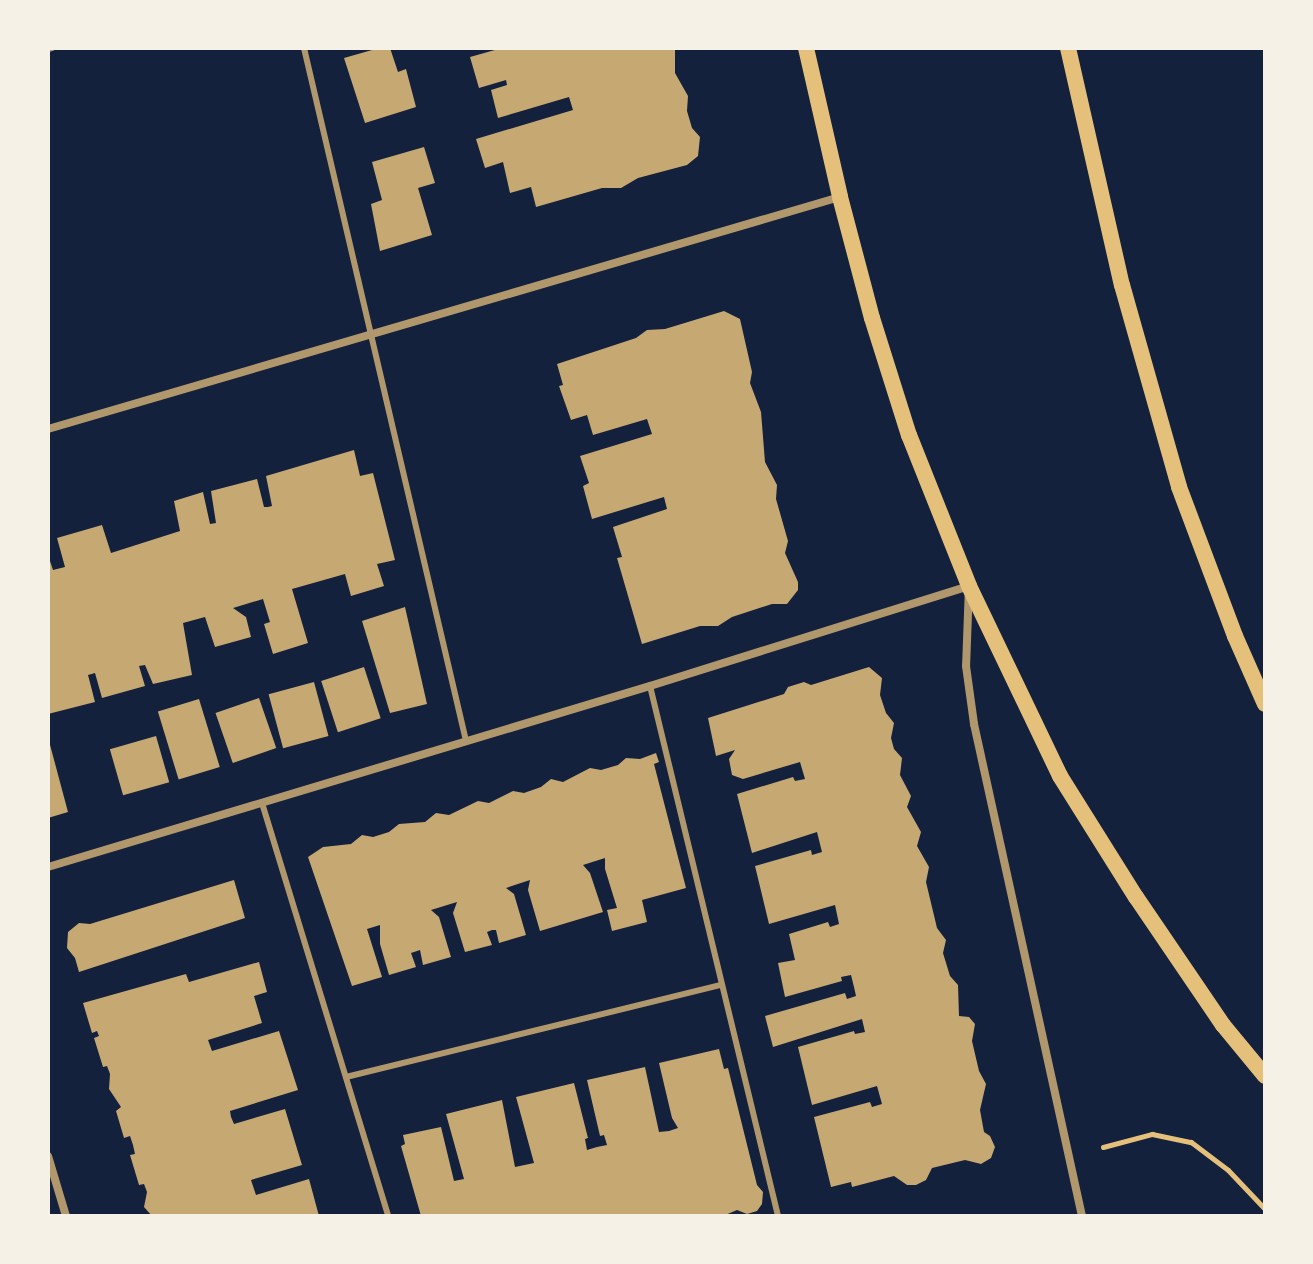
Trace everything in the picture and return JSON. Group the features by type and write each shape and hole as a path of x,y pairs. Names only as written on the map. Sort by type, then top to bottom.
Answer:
{"main road":[{"path":"806,48 840,197 909,435 969,586 1060,776 1136,897 1223,1025 1265,1076"},
{"path":"1068,48 1122,285 1179,487 1235,636 1265,704"}],"street":[{"path":"48,429 840,197"},
{"path":"48,867 650,686 969,586 966,666 974,724 1081,1214 1069,1216"},
{"path":"48,1156 66,1216"}],"lane":[{"path":"304,48 466,741"},
{"path":"650,686 778,1216"},
{"path":"262,803 388,1216"},
{"path":"346,1077 720,985"}],"path":[{"path":"1089,1151 1152,1134 1191,1142 1228,1170 1265,1209"}],"building":[{"path":"390,48 398,72 406,69 416,107 365,123 344,58"},
{"path":"502,48 675,48 675,73 688,96 687,111 692,128 700,137 698,156 687,165 638,178 621,188 602,188 536,207 531,187 510,193 503,162 485,168 476,139 573,110 569,97 498,118 491,90 507,85 506,80 479,88 470,57"},
{"path":"424,147 435,183 418,188 432,235 380,251 371,204 382,200 372,162"},
{"path":"724,311 740,319 752,372 750,383 761,412 765,462 777,485 776,499 788,541 785,553 798,582 798,590 787,604 772,604 732,617 718,626 700,626 642,644 617,558 622,557 613,527 667,509 664,497 592,519 583,486 589,483 580,456 652,434 647,419 593,435 587,415 571,420 559,386 563,385 557,364 636,338 647,330 665,329"},
{"path":"354,450 360,476 373,473 395,560 377,564 384,586 351,596 345,574 292,589 308,643 273,654 264,624 270,622 263,599 233,608 246,617 251,637 215,647 205,617 183,623 192,675 153,684 145,665 139,666 145,686 102,698 95,673 88,675 95,702 48,714 48,555 53,570 65,567 57,538 102,525 111,553 180,531 174,501 203,492 210,524 216,523 211,491 257,479 264,507 272,506 266,476"},
{"path":"405,607 427,704 390,713 362,621"},
{"path":"364,667 381,718 338,732 321,681"},
{"path":"869,667 882,678 880,695 886,713 894,723 891,738 894,749 902,758 900,775 911,796 907,807 921,832 917,846 929,867 926,882 937,928 946,940 943,953 950,976 958,985 959,1016 969,1017 975,1024 972,1041 979,1071 986,1084 980,1110 984,1132 990,1136 995,1147 991,1158 981,1164 965,1160 932,1168 926,1180 916,1185 907,1185 894,1176 852,1187 851,1182 831,1187 814,1117 870,1102 872,1107 882,1104 877,1086 812,1105 798,1047 854,1031 855,1034 865,1032 862,1019 773,1047 765,1016 845,993 847,999 856,996 851,975 841,977 842,981 785,997 778,963 795,960 789,934 828,922 830,927 839,924 835,905 769,924 755,866 811,850 812,855 822,852 817,832 752,853 737,794 793,777 795,781 805,779 800,762 743,779 732,775 729,759 735,750 716,756 708,718 784,694 788,687 804,682 811,685"},
{"path":"314,682 328,736 283,748 269,694"},
{"path":"259,698 276,748 233,763 216,713"},
{"path":"199,699 220,767 179,779 158,712"},
{"path":"156,736 169,782 123,795 110,749"},
{"path":"48,742 68,812 48,818"},
{"path":"656,753 659,762 654,764 686,888 642,900 647,922 612,931 607,910 617,908 605,869 605,858 583,865 590,873 603,912 540,931 528,890 530,880 506,888 514,894 526,935 499,943 496,930 492,930 487,932 492,945 465,952 453,913 457,902 431,910 439,917 451,957 423,965 420,950 411,953 416,967 389,975 380,944 380,925 367,929 382,977 352,986 308,857 323,847 351,844 362,835 373,837 389,832 399,824 425,822 436,813 449,815 478,801 489,803 513,791 524,793 541,787 551,779 563,782 590,768 601,770 618,765 626,758 640,759"},
{"path":"234,880 245,918 79,972 75,958 67,948 68,932 79,923 90,924"},
{"path":"259,962 267,992 254,996 262,1023 208,1040 212,1051 279,1031 298,1090 230,1111 231,1117 234,1124 285,1109 302,1165 251,1180 256,1195 309,1179 319,1216 152,1216 144,1207 147,1192 144,1184 139,1185 130,1155 135,1154 130,1136 124,1138 116,1111 121,1107 109,1089 110,1074 107,1066 103,1067 94,1038 99,1036 97,1031 92,1033 83,1003 186,974 189,982"},
{"path":"719,1049 724,1069 728,1068 757,1185 763,1192 762,1204 757,1211 747,1214 737,1210 723,1216 421,1216 401,1146 405,1144 403,1135 441,1127 454,1181 464,1179 446,1114 502,1100 515,1167 534,1163 516,1097 574,1083 588,1138 585,1139 587,1150 607,1145 604,1135 600,1136 587,1080 645,1067 659,1132 669,1131 678,1128 672,1118 659,1063"}]}
